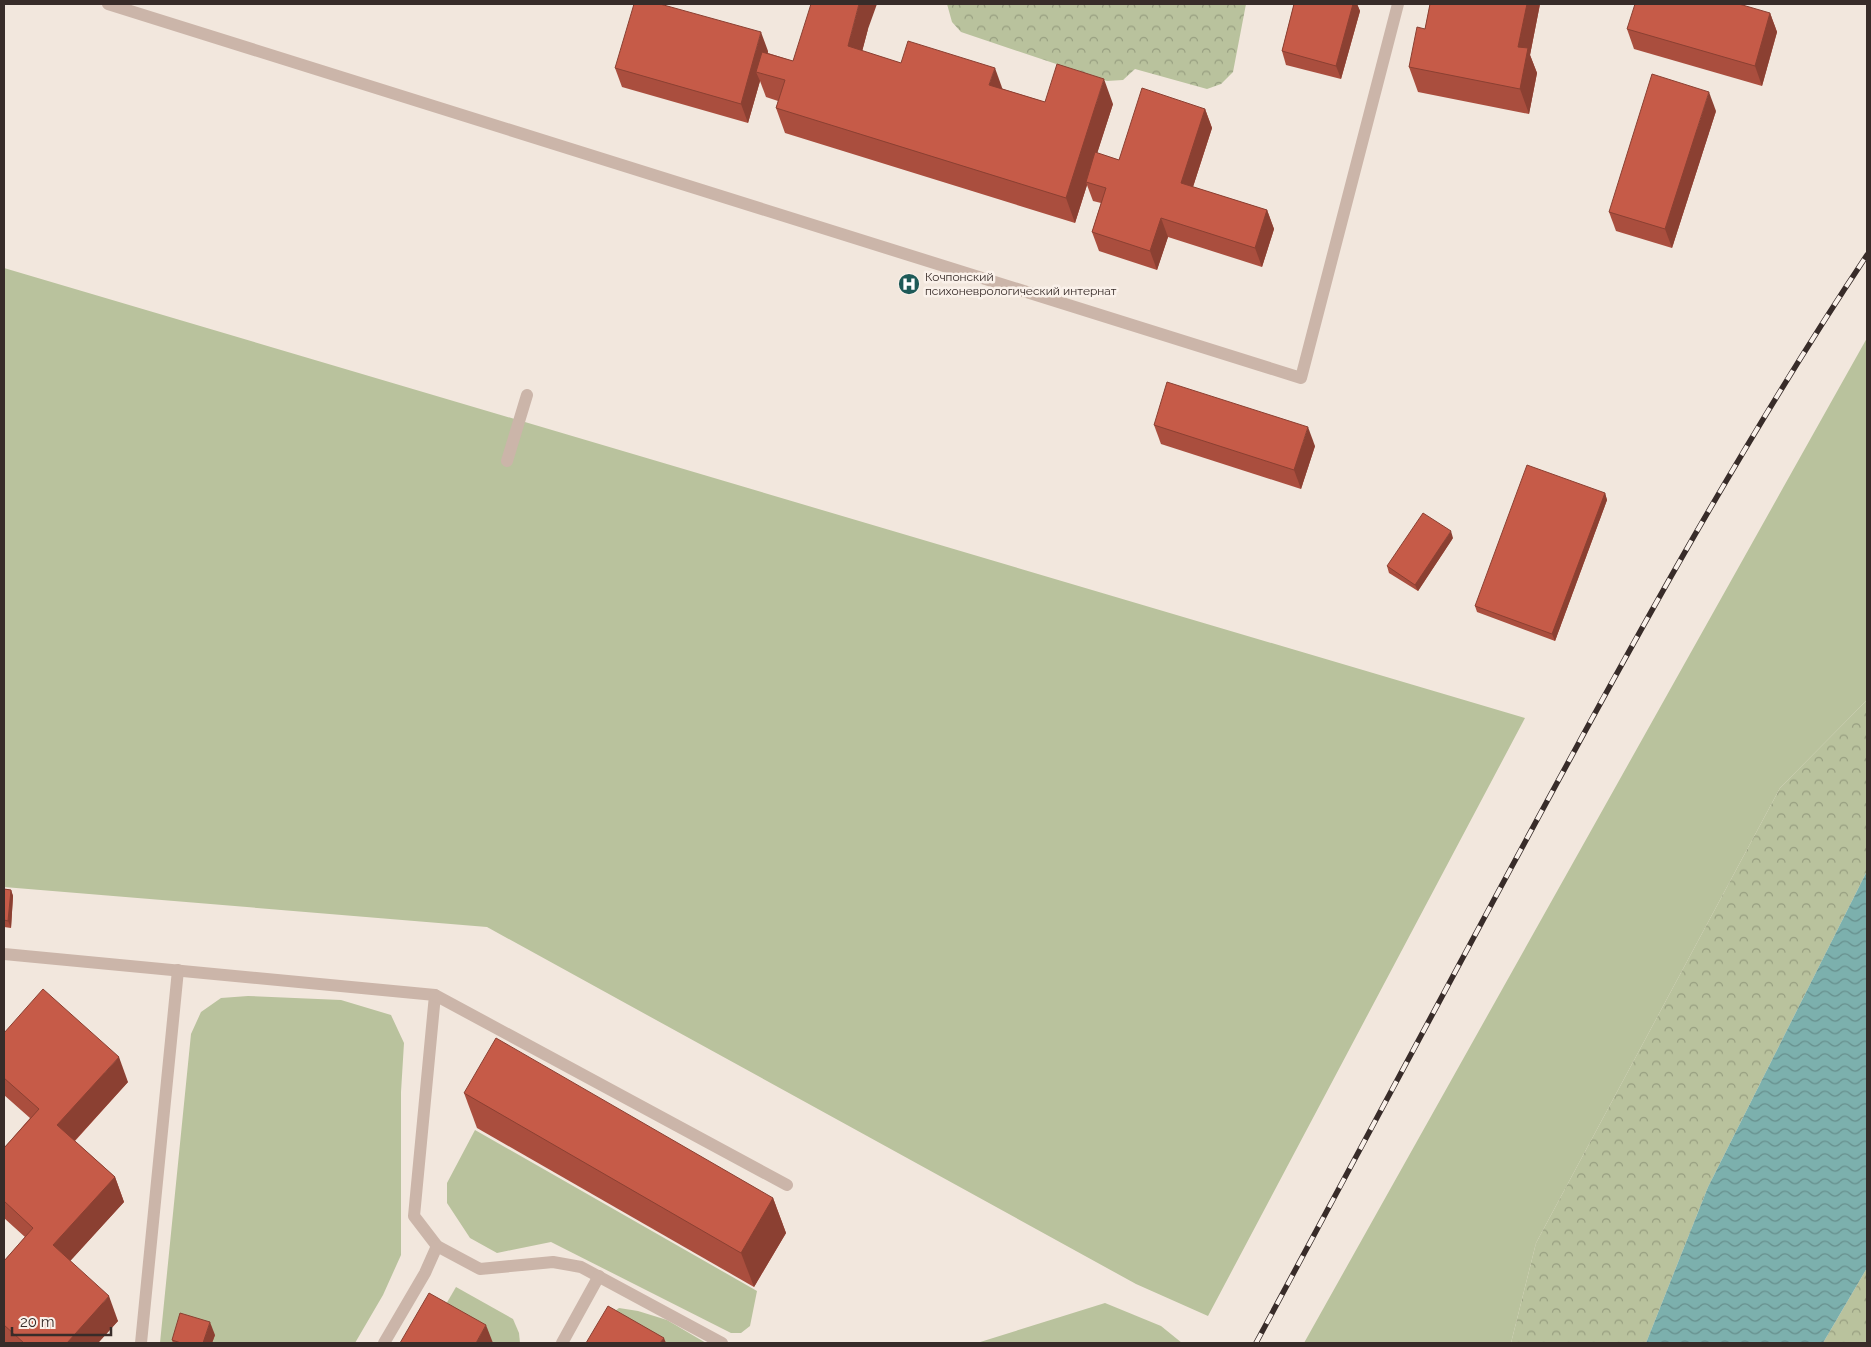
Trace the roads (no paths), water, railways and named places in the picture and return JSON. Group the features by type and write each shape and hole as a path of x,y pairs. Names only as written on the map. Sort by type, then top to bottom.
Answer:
{"lane":[{"path":"108,4 1301,378 1398,4"},
{"path":"507,461 527,395"},
{"path":"4,954 435,995 787,1185"},
{"path":"140,1343 178,970"},
{"path":"435,995 414,1216 437,1246 480,1269 553,1262 582,1266 722,1343"},
{"path":"384,1343 426,1273 437,1246"},
{"path":"562,1343 599,1276"}],"water":[{"path":"1867,871 1867,1268 1823,1343 1646,1343 1708,1187"}],"railway":[{"path":"1256,1343 1638,635 1726,481 1819,329 1867,255"}],"place":[{"name":"Кочпонский психоневрологический интернат","path":"909,284"}]}
